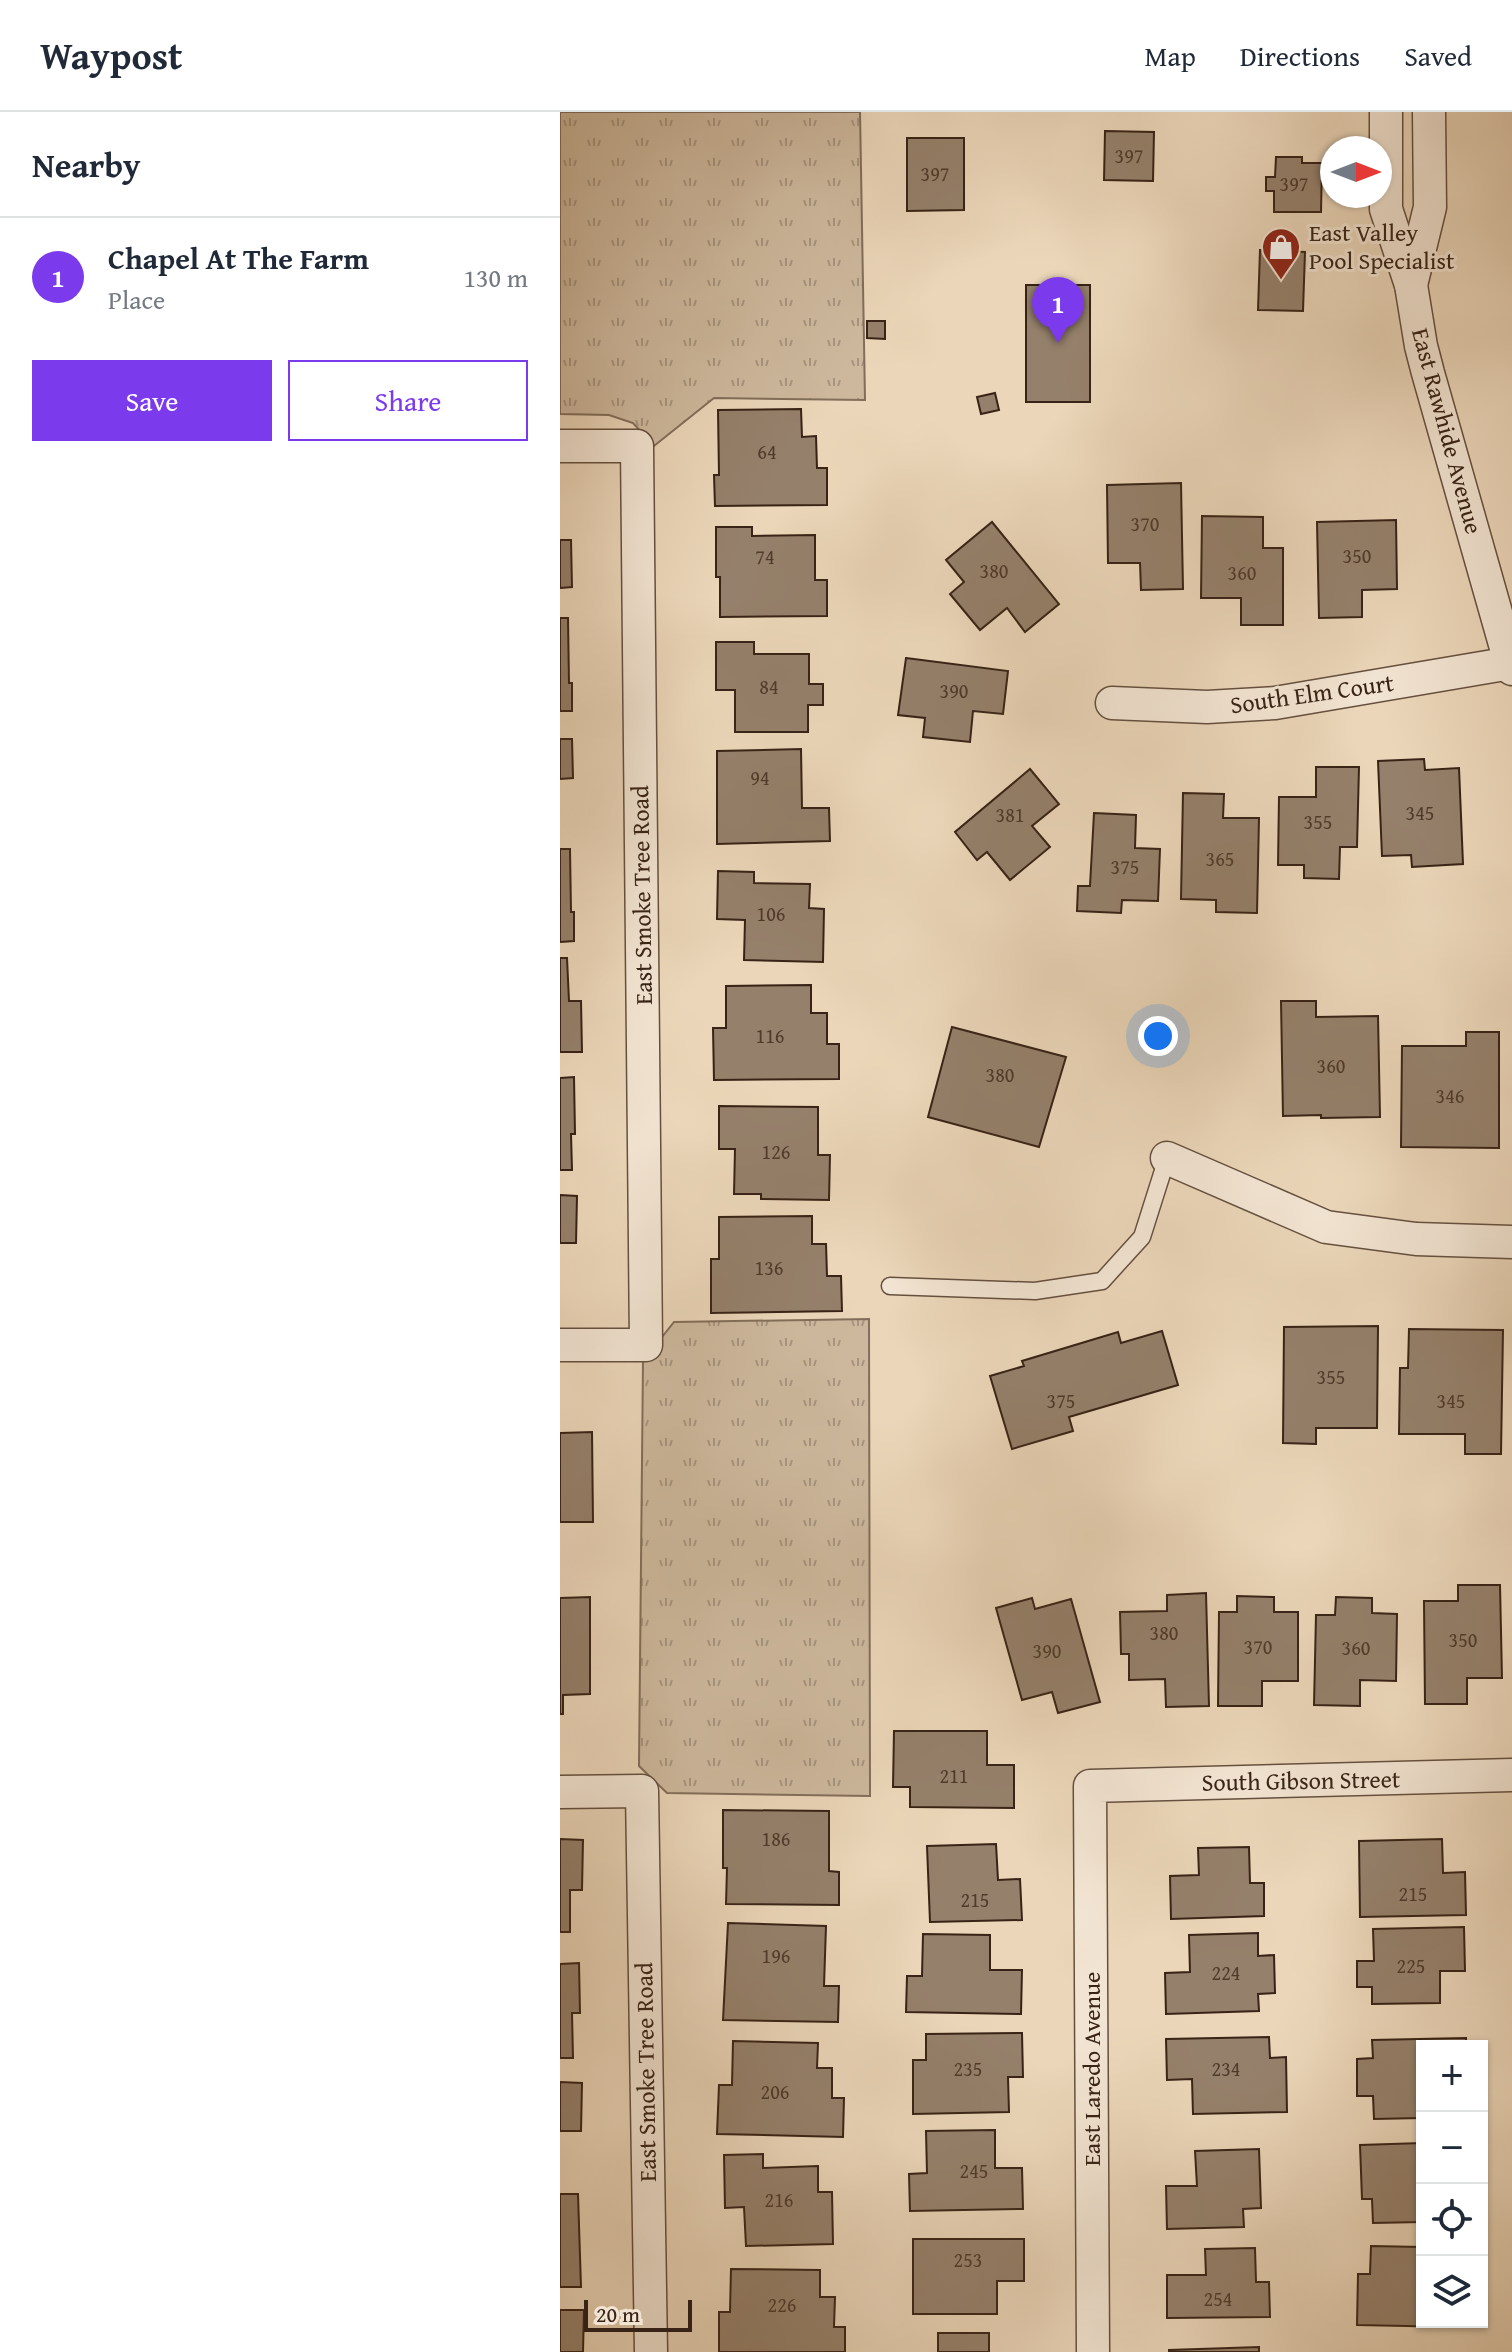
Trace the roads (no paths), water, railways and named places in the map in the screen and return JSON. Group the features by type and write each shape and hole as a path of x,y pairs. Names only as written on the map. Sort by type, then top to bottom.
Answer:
{"street":[{"name":"East Rawhide Avenue","path":"1386,112 1386,209 1411,285 1428,373 1511,666"},
{"name":"East Rawhide Avenue","path":"1411,285 1430,207 1429,112"},
{"name":"East Smoke Tree Road","path":"560,446 637,446 646,1345 560,1345"},
{"name":"South Elm Court","path":"1112,703 1207,707 1275,703 1511,666"},
{"path":"1167,1158 1326,1227 1416,1239 1512,1242"},
{"name":"South Gibson Street","path":"1090,1786 1512,1775"},
{"name":"East Laredo Avenue","path":"1090,1786 1093,2352"},
{"name":"East Smoke Tree Road","path":"560,1792 642,1791 651,2352"}],"lane":[{"path":"890,1286 1035,1291 1102,1281 1142,1237 1167,1158"}],"place":[{"name":"East Valley Pool Specialist","path":"1281,281"},
{"name":"Chapel At The Farm","path":"1058,343"}]}
